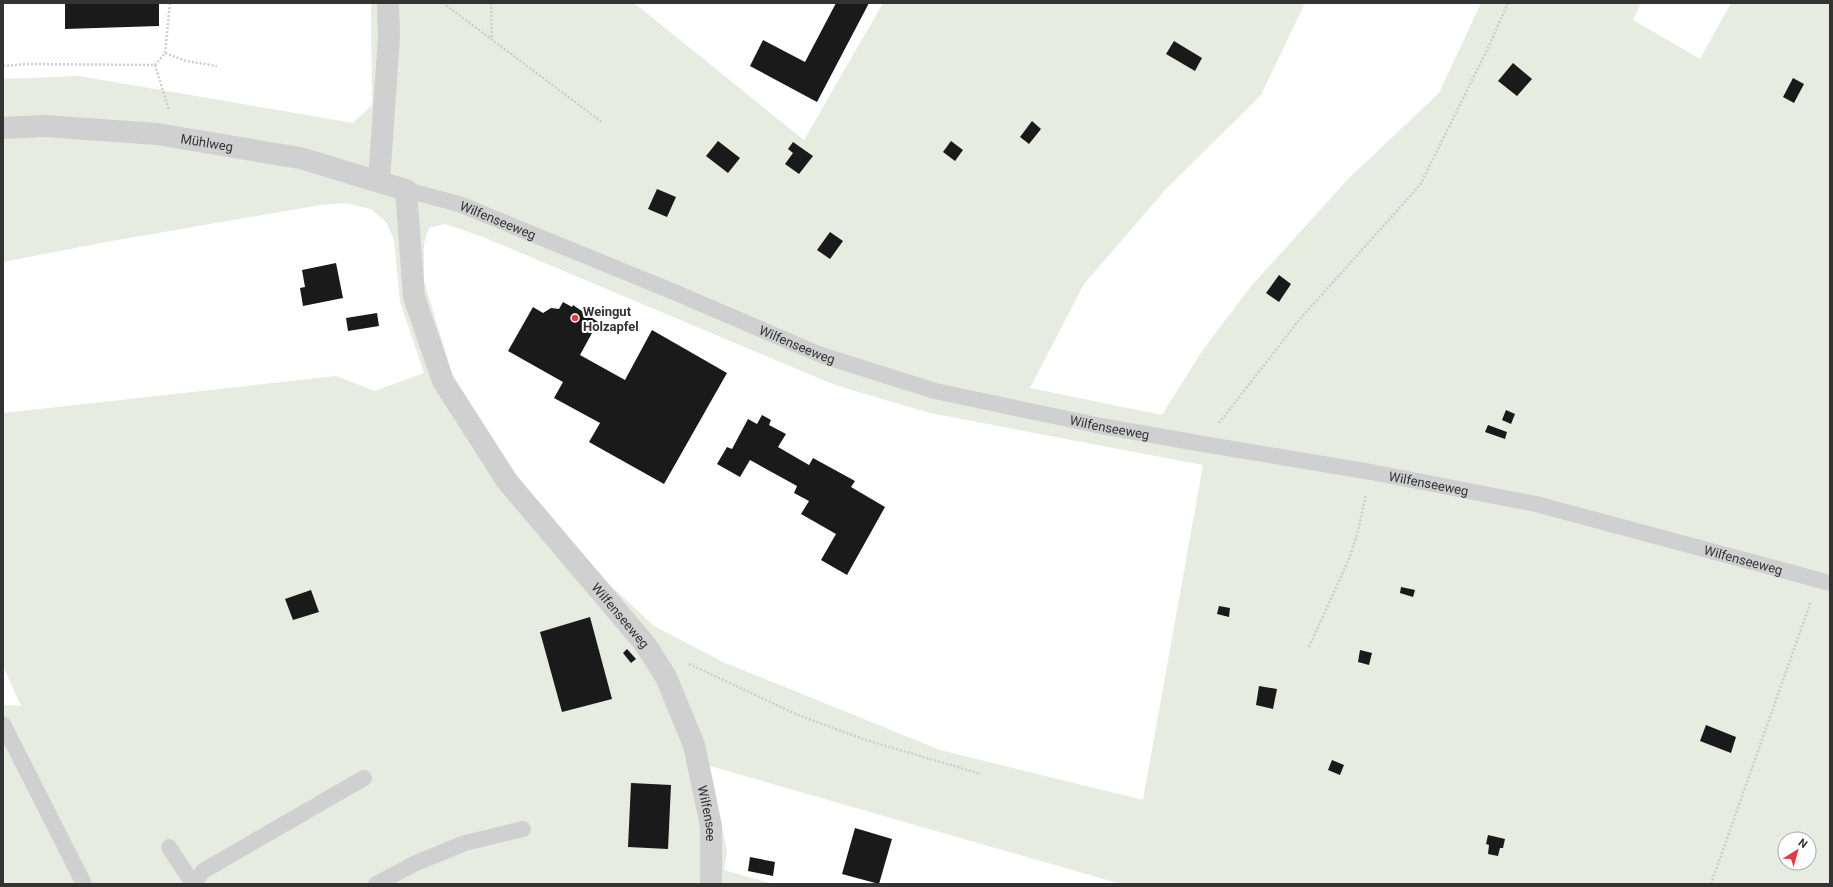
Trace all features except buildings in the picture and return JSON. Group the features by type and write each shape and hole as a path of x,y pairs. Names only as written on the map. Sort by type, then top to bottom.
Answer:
{"street":[{"path":"379,181 389,37 388,3"},
{"name":"Mühlweg","path":"3,128 45,126 157,134 300,158 406,190"},
{"name":"Wilfenseeweg","path":"406,190 414,297 443,381 507,481 645,644 666,677 694,745"},
{"name":"Wilfensee","path":"694,745 711,826 710,884"}],"lane":[{"name":"Wilfenseeweg","path":"406,190 459,204 674,292 821,355 935,391 1101,426 1371,472 1536,504 1824,582"},
{"path":"3,724 84,884"},
{"path":"169,847 194,884 203,871 364,778"},
{"path":"376,884 416,863 465,843 523,829"}],"path":[{"path":"155,65 165,53 170,3"},
{"path":"443,3 603,122"},
{"path":"490,3 492,40"},
{"path":"1203,444 1300,319 1420,186 1508,3"},
{"path":"165,53 186,61 217,66"},
{"path":"3,66 29,64 155,65"},
{"path":"155,65 178,138"},
{"path":"1309,647 1349,559 1358,531 1371,472"},
{"path":"1712,884 1824,582"},
{"path":"686,663 805,718 866,740 981,774"}],"shaded area":[{"path":"371,3 634,3 804,140 883,3 1305,3 1261,95 1166,189 1084,284 1030,388 1162,415 1202,351 1252,285 1350,177 1439,93 1481,3 1641,3 1633,20 1700,59 1731,3 1830,3 1830,884 1121,884 710,766 727,852 724,870 773,884 3,884 3,705 21,706 3,666 3,413 336,376 375,391 424,373 400,302 394,240 386,222 371,209 345,203 320,205 106,242 3,262 3,79 79,76 353,123 372,105","holes":["445,224 483,237 835,385 930,413 1203,465 1143,800 940,750 723,662 654,626 609,584 514,475 454,380 424,281 424,243 429,228"]}],"place":[{"name":"Weingut Holzapfel","path":"575,318"}]}
